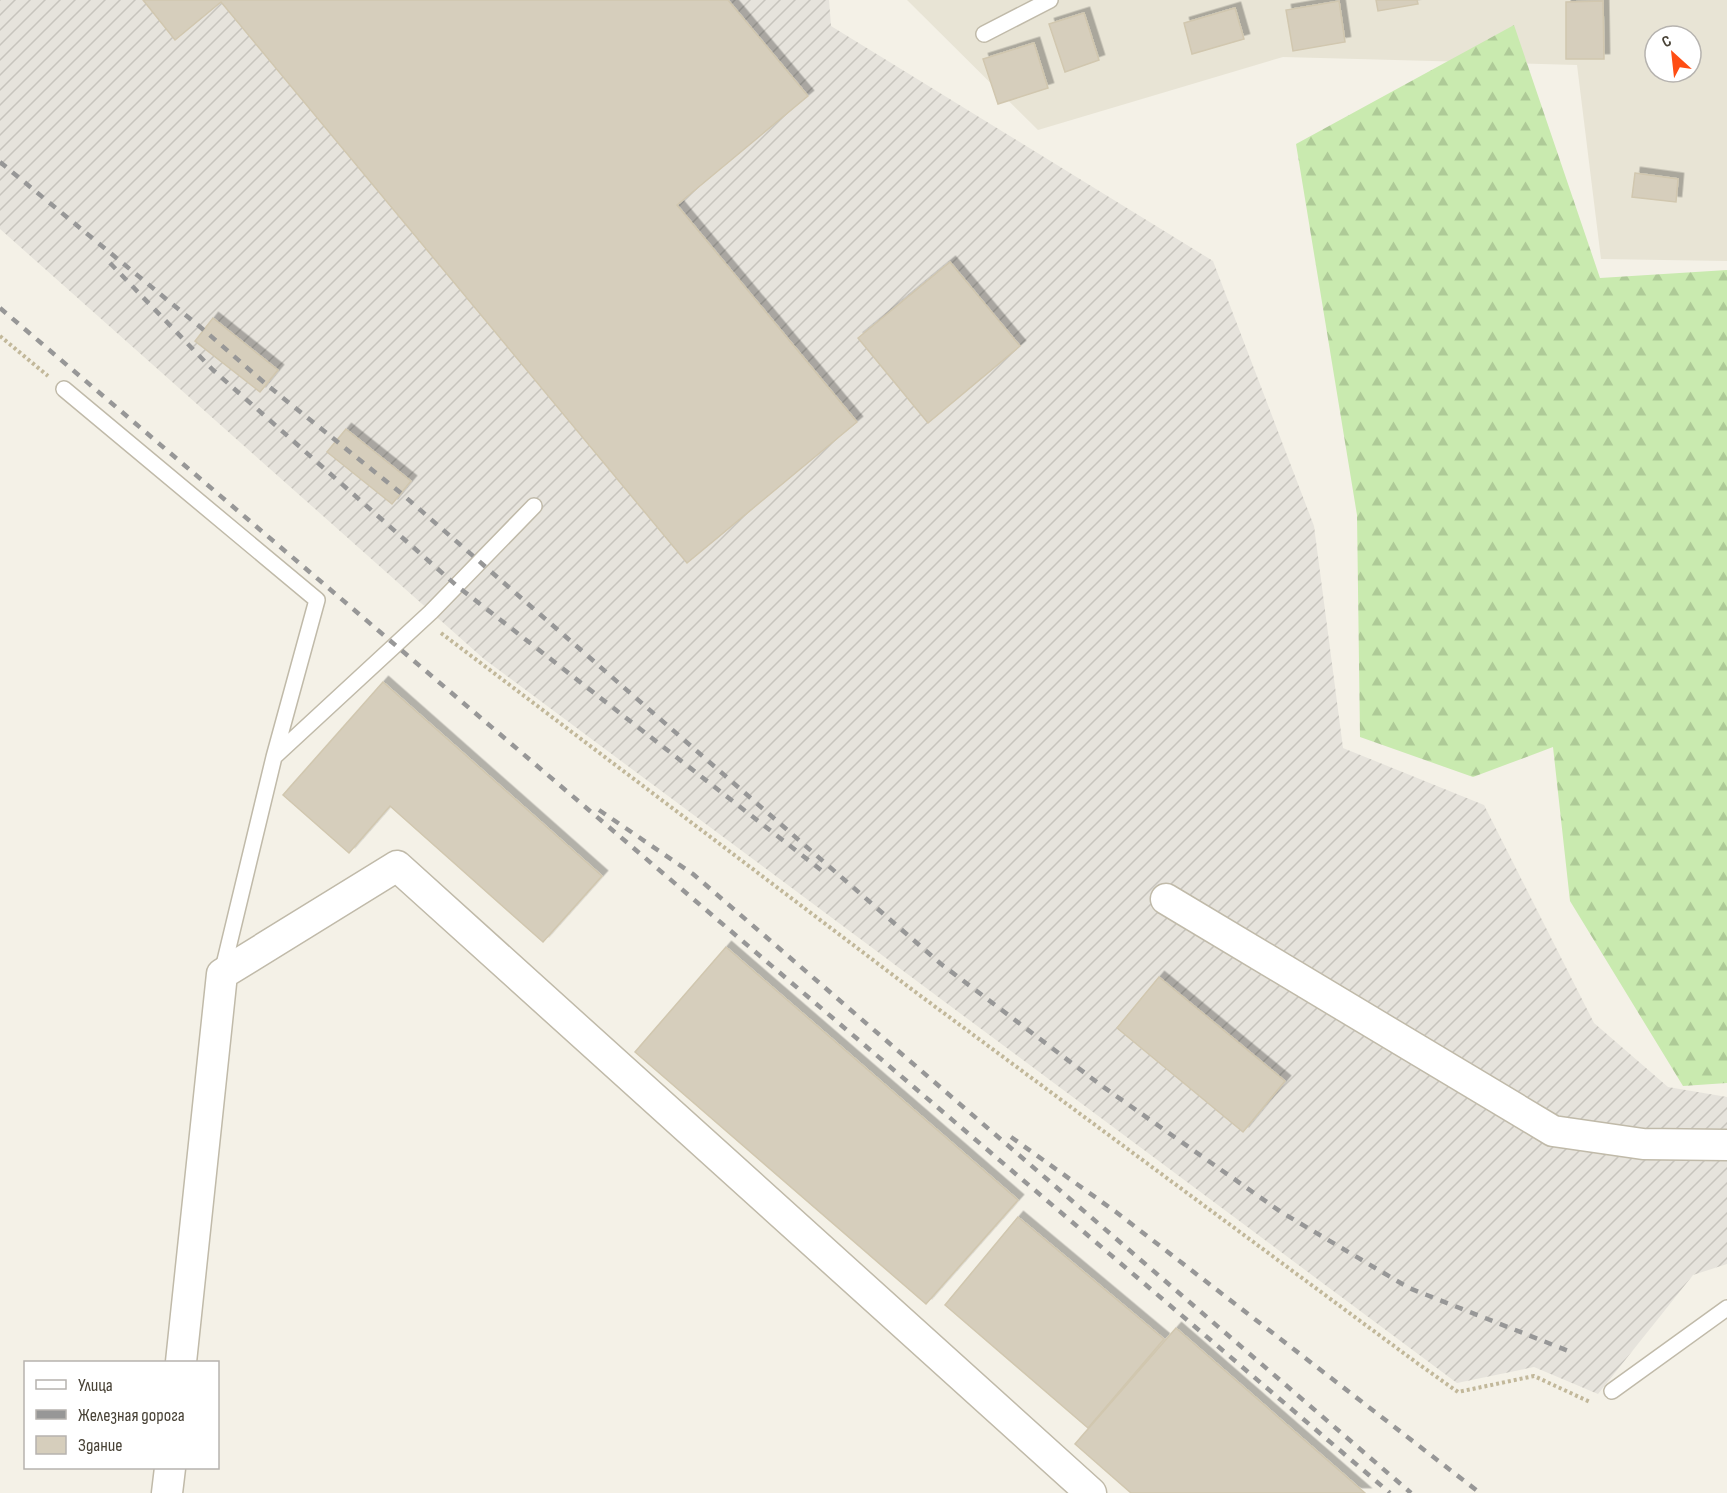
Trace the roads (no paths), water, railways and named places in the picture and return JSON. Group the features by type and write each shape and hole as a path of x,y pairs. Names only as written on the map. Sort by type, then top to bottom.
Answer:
{"street":[{"path":"181,1361 222,974 397,866 1091,1493"},
{"path":"1166,899 1553,1131 1643,1144 1727,1144"},
{"path":"167,1493 170,1469"}],"lane":[{"path":"984,34 1050,0"},
{"path":"64,389 317,600 274,757 222,974"},
{"path":"274,757 424,620 534,506"},
{"path":"1612,1390 1727,1308"}],"railway":[{"path":"0,162 267,385 402,494 941,964 1102,1086 1281,1212 1409,1288 1571,1352"},
{"path":"110,263 213,370 457,586 821,870"},
{"path":"0,308 1390,1493"},
{"path":"599,810 693,874 1411,1493"},
{"path":"1011,1137 1116,1212 1480,1493"}]}
